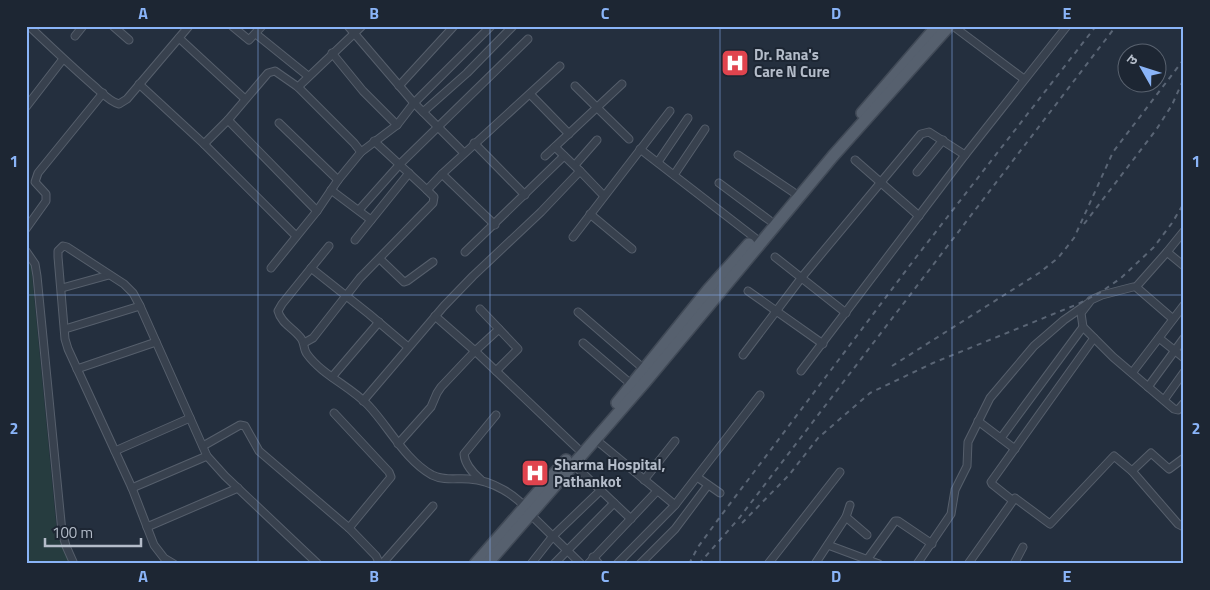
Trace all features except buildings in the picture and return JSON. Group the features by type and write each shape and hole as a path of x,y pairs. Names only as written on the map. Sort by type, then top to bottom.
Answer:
{"main road":[{"path":"486,564 577,448 632,385 708,290 937,26"},
{"path":"475,564 573,464 646,381 833,156 949,26"}],"street":[{"path":"26,31 30,26 63,59 115,104 120,104 127,99 189,26"},
{"path":"75,36 83,26"},
{"path":"113,26 129,40"},
{"path":"232,26 249,40 262,26"},
{"path":"348,26 414,103 464,153"},
{"path":"298,87 362,26"},
{"path":"399,86 454,26"},
{"path":"271,268 361,152 397,125 414,103 491,26"},
{"path":"424,112 467,73 514,26"},
{"path":"953,26 1024,79"},
{"path":"800,371 965,155 1067,26"},
{"path":"256,34 308,76"},
{"path":"179,38 245,99"},
{"path":"360,210 400,164 528,39"},
{"path":"332,54 363,91 397,125"},
{"path":"26,106 63,59"},
{"path":"427,190 474,143 560,66"},
{"path":"204,144 228,120 268,73 275,70 298,87 361,152"},
{"path":"139,84 204,144 296,236"},
{"path":"545,156 622,84"},
{"path":"575,86 629,139"},
{"path":"26,229 46,201 46,194 35,182 38,173 103,93"},
{"path":"530,94 569,134"},
{"path":"572,237 670,111"},
{"path":"658,162 688,118"},
{"path":"228,120 317,211"},
{"path":"279,123 338,180"},
{"path":"674,175 706,129"},
{"path":"743,355 802,277 921,134 929,132 965,155"},
{"path":"363,401 435,316 473,276 541,212 578,168 596,140"},
{"path":"917,172 943,140"},
{"path":"304,343 313,338 360,278 434,201 434,197 427,190 374,141"},
{"path":"474,143 525,195"},
{"path":"555,147 604,196"},
{"path":"640,149 755,238"},
{"path":"738,155 793,192"},
{"path":"465,252 564,156"},
{"path":"855,160 919,216"},
{"path":"355,240 409,173"},
{"path":"442,174 494,225"},
{"path":"719,183 769,220"},
{"path":"331,190 371,220"},
{"path":"590,214 632,249"},
{"path":"917,564 951,514 954,492 967,466 968,442 990,398 1034,346 1060,323 1091,300 1102,295 1136,287 1184,231"},
{"path":"174,564 158,552 132,488 68,349 65,339 58,252 63,246 129,288 140,306 207,456 318,564"},
{"path":"329,246 282,304 278,311 281,318 301,338 306,354 363,401 398,444 425,470 437,477 447,479 481,480"},
{"path":"26,251 35,264 37,276 62,532 74,564"},
{"path":"1167,252 1184,266"},
{"path":"775,257 846,313"},
{"path":"380,259 404,282 433,262"},
{"path":"311,268 408,347"},
{"path":"62,288 109,275"},
{"path":"1136,287 1173,319"},
{"path":"748,291 822,344"},
{"path":"1087,304 1081,313 1083,327 1132,373 1177,410 1184,403"},
{"path":"1132,373 1184,305"},
{"path":"65,329 140,306"},
{"path":"480,309 518,349 496,371"},
{"path":"578,312 644,369"},
{"path":"435,316 475,351 577,448"},
{"path":"332,377 379,322"},
{"path":"1000,438 1083,327"},
{"path":"398,444 431,407 441,387 499,329"},
{"path":"1012,500 991,482 1094,338"},
{"path":"1159,338 1184,358"},
{"path":"1148,387 1184,338"},
{"path":"77,369 156,342"},
{"path":"583,343 632,385"},
{"path":"1164,400 1184,372"},
{"path":"617,564 674,506 760,395"},
{"path":"334,413 389,472 391,477 349,528"},
{"path":"496,415 464,454 464,458 472,471 481,480 508,493 528,510 581,564"},
{"path":"115,451 190,418"},
{"path":"978,421 1015,449"},
{"path":"203,446 243,424 259,450 349,528 376,556 381,564 433,506"},
{"path":"594,439 674,506"},
{"path":"644,480 675,441"},
{"path":"1132,471 1151,453 1169,469 1184,458"},
{"path":"132,488 207,456"},
{"path":"968,564 1012,500 1017,498 1050,524 1114,456 1132,471 1178,524 1184,527"},
{"path":"573,464 631,519"},
{"path":"768,564 840,472"},
{"path":"697,476 708,486 720,493"},
{"path":"640,564 675,528 708,486"},
{"path":"147,528 238,488"},
{"path":"531,564 552,536 602,490"},
{"path":"588,564 657,491"},
{"path":"554,564 614,503"},
{"path":"815,564 846,517 850,505"},
{"path":"846,517 867,534"},
{"path":"866,561 896,520 932,544"},
{"path":"828,545 866,561 879,564"},
{"path":"1014,564 1023,547"},
{"path":"593,557 599,564"}],"green space":[{"path":"26,261 31,265 57,533 71,564 26,564"}],"railway":[{"path":"689,564 698,547 720,517 917,256 1096,26"},
{"path":"699,564 740,517 1116,26"},
{"path":"892,366 1039,273 1058,258 1074,238 1113,152 1184,59"},
{"path":"1084,224 1156,130 1172,105 1184,78"},
{"path":"742,523 789,475 818,438 870,393 933,363 1078,304 1101,292 1121,278 1154,247 1184,203"}],"place":[{"name":"Dr. Rana's Care N Cure","path":"735,63"},
{"name":"Sharma Hospital, Pathankot","path":"535,473"}]}
